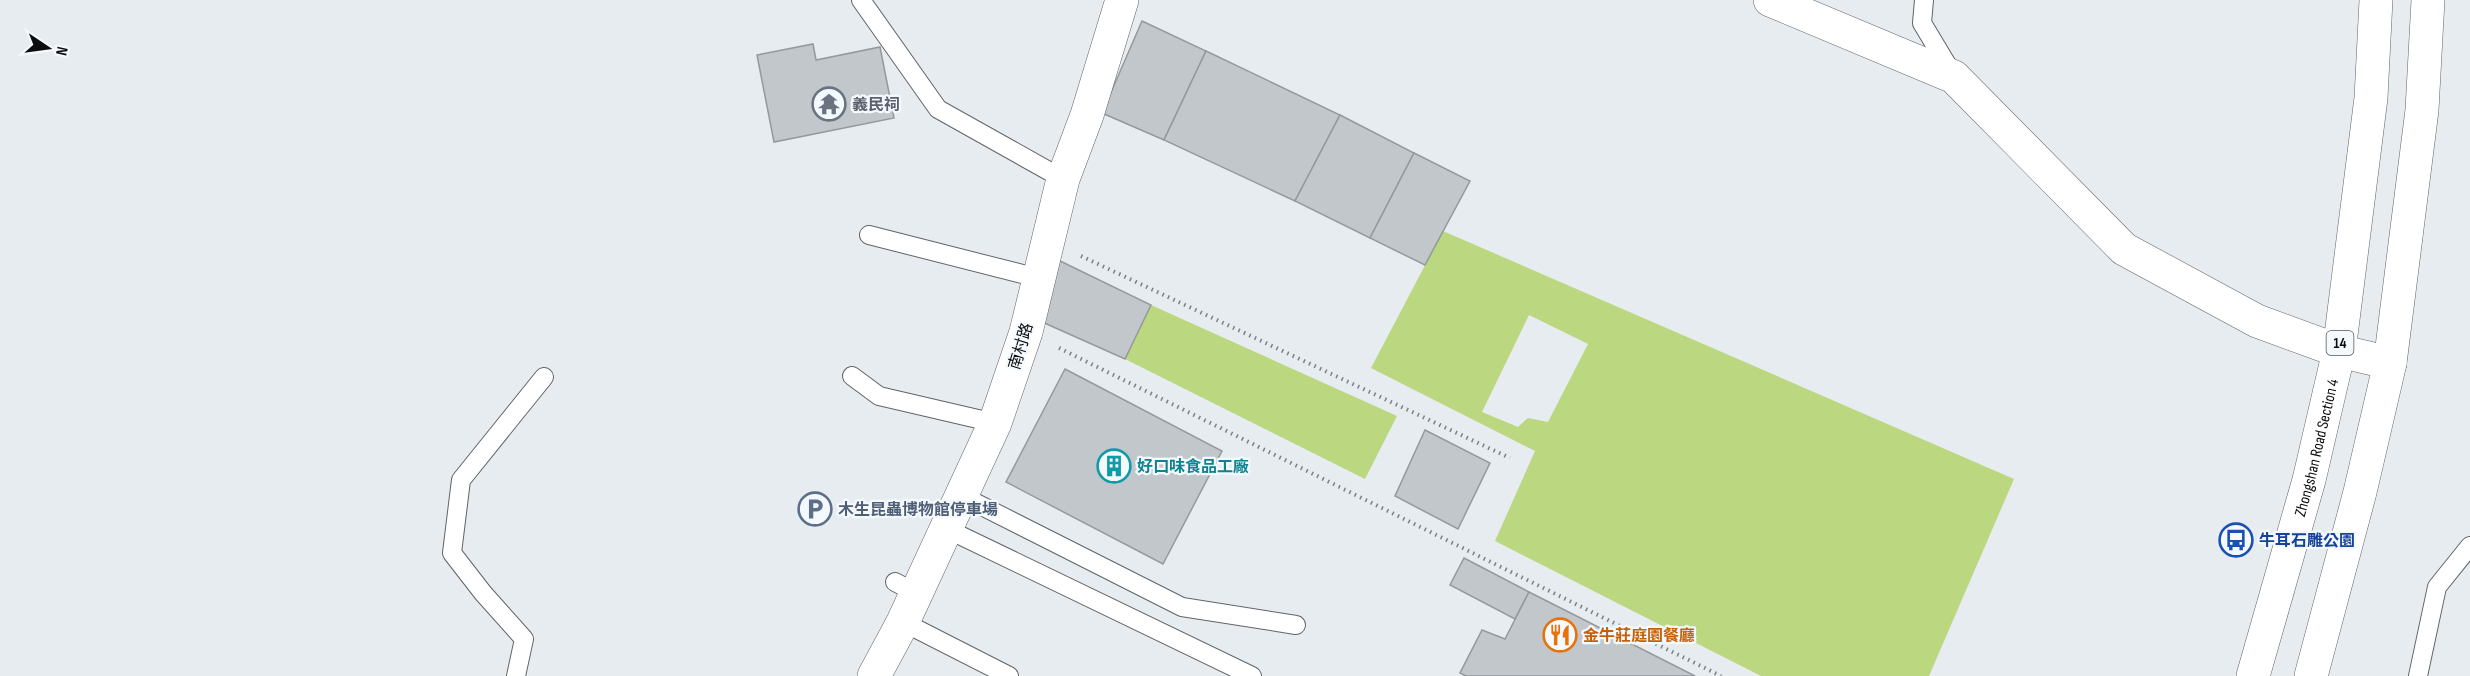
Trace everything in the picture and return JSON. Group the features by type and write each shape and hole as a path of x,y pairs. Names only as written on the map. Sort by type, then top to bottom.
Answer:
{"street":[{"name":"南村路","path":"874,676 905,599 947,529 995,423 1026,332 1063,180 1087,115 1122,0"},
{"path":"1770,0 1954,78 2124,249 2257,321 2339,351 2390,363"},
{"name":"Zhongshan Road Section 4","path":"2253,676 2309,480 2339,351 2371,98 2376,0"},
{"path":"2311,676 2361,492 2390,363 2422,110 2428,0"}],"lane":[{"path":"861,0 938,109 1063,180"},
{"path":"1923,0 1922,23 1954,78"},
{"path":"869,235 1038,278"},
{"path":"852,376 879,396 995,423"},
{"path":"516,676 524,639 483,593 452,553 461,480 544,377"},
{"path":"962,496 1182,607 1296,625"},
{"path":"947,529 1252,676"},
{"path":"2418,676 2437,587 2470,546"},
{"path":"905,599 1009,676"}],"path":[{"path":"1048,241 1509,458"},
{"path":"1026,332 1721,676"}],"green space":[{"path":"1443,231 2014,479 1929,676 1761,676 1495,541 1535,451 1371,368","holes":["1529,315 1588,344 1548,422 1528,418 1518,427 1482,412"]},
{"path":"1151,305 1397,416 1365,479 1125,359"}],"building":[{"path":"1142,21 1206,51 1164,140 1102,113"},
{"name":"義民祠","path":"813,44 816,60 880,47 894,118 774,142 757,55"},
{"path":"1206,51 1340,115 1295,201 1164,140"},
{"path":"1340,115 1414,153 1370,238 1295,201"},
{"path":"1414,153 1470,181 1425,265 1370,238"},
{"path":"1058,260 1151,305 1125,359 1040,321"},
{"name":"好口味食品工廠","path":"1065,369 1222,451 1163,564 1006,482"},
{"path":"1425,430 1490,463 1458,529 1395,496"},
{"path":"1464,558 1529,592 1515,619 1450,585"},
{"name":"金牛莊庭園餐廳","path":"1529,592 1695,676 1466,676 1460,673 1482,630 1505,639"}],"place":[{"name":"義民祠","path":"829,104"},
{"name":"好口味食品工廠","path":"1114,466"},
{"name":"木生昆蟲博物館停車場","path":"815,509"},
{"name":"牛耳石雕公園","path":"2236,540"},
{"name":"金牛莊庭園餐廳","path":"1560,635"}]}
